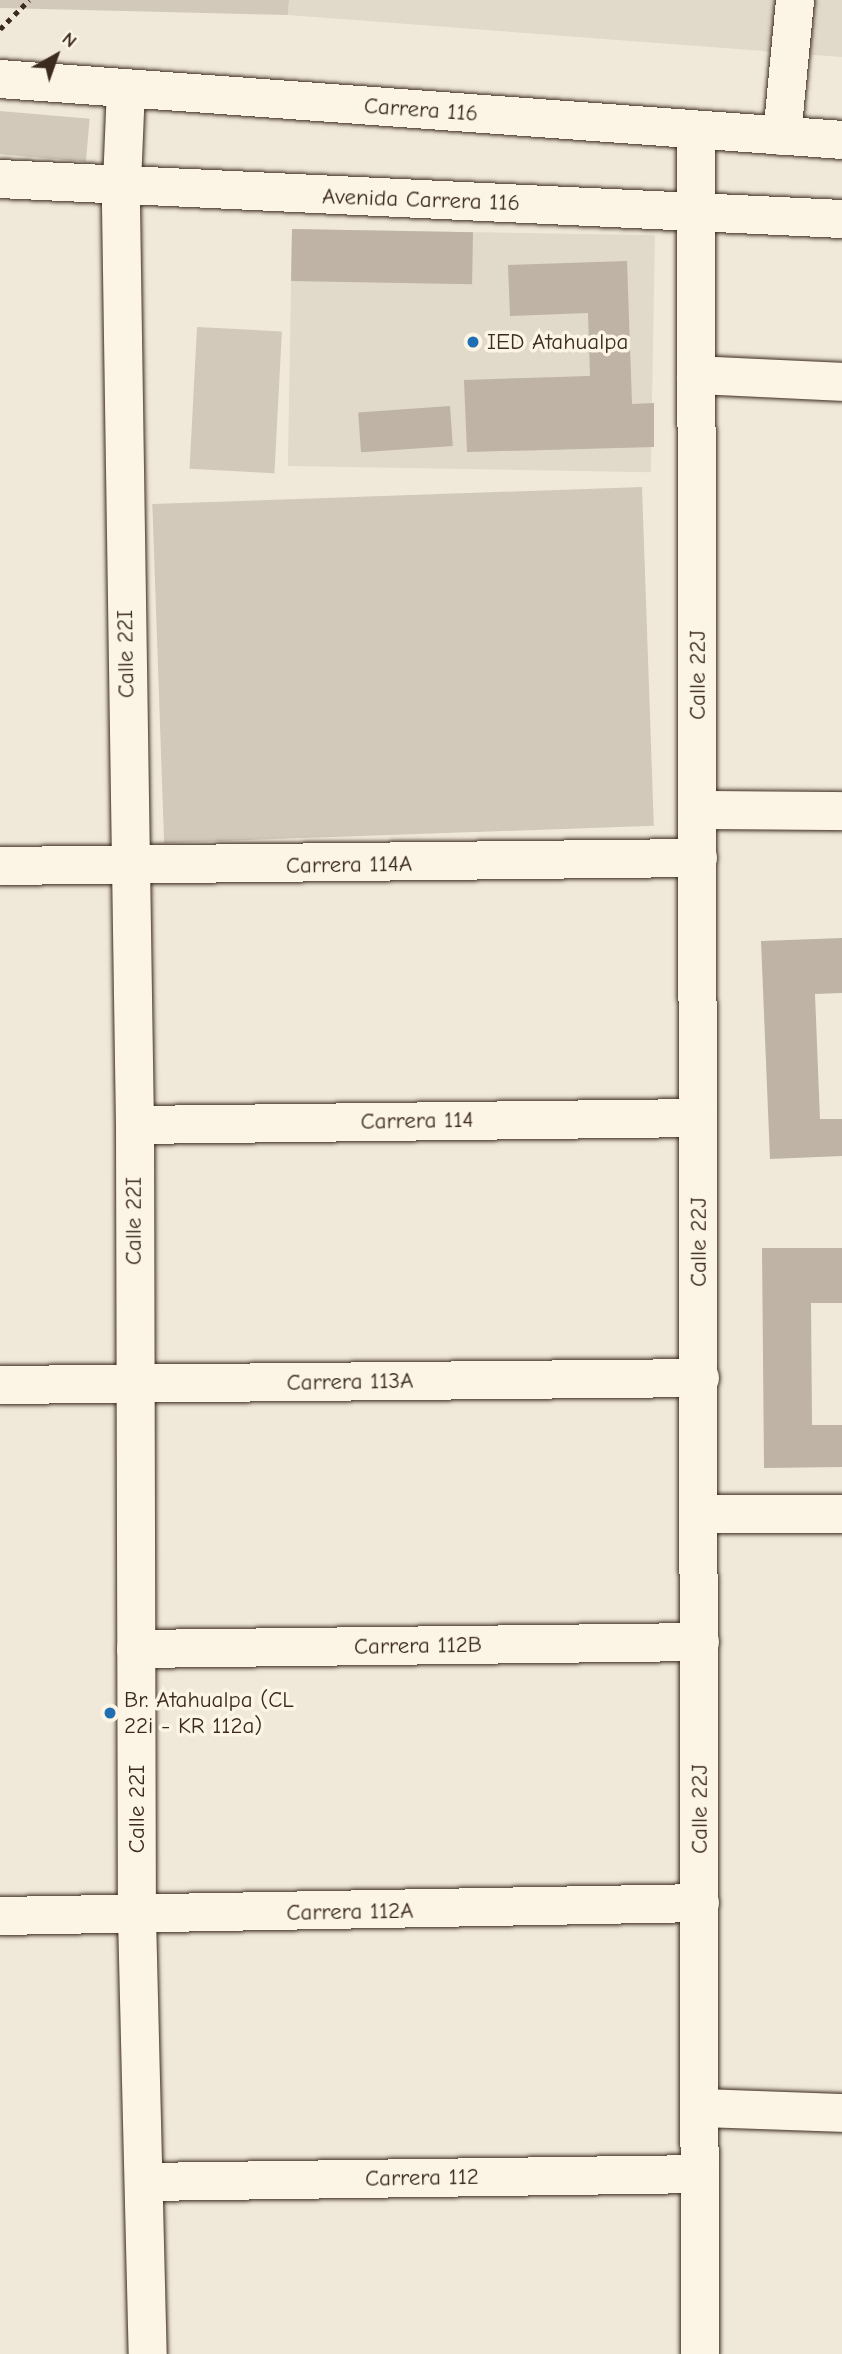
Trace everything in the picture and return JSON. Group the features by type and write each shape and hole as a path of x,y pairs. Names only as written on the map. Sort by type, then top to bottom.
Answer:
{"street":[{"path":"782,136 795,0"},
{"name":"Carrera 116","path":"0,79 842,140"},
{"name":"Calle 22I","path":"126,88 121,187 128,869 135,1125 133,1384 137,1917 148,2354"},
{"name":"Calle 22J","path":"696,131 701,1642 700,2354"},
{"name":"Avenida Carrera 116","path":"0,179 121,187 842,219"},
{"path":"696,375 842,382"},
{"path":"698,810 842,811"},
{"name":"Carrera 114A","path":"0,866 128,869 698,858"},
{"name":"Carrera 114","path":"135,1125 698,1118"},
{"name":"Carrera 113A","path":"0,1385 700,1378"},
{"path":"700,1514 842,1514"},
{"name":"Carrera 112B","path":"136,1649 701,1642"},
{"name":"Carrera 112A","path":"0,1916 137,1917 700,1903"},
{"path":"700,2108 842,2113"},
{"name":"Carrera 112","path":"144,2182 700,2174"}],"path":[{"path":"0,29 29,0"}],"shaded area":[{"path":"0,0 289,0 288,15 0,8"},
{"path":"289,0 842,0 842,57 288,15"},
{"path":"0,111 90,119 86,162 0,154"},
{"name":"IED Atahualpa","path":"292,229 655,235 651,472 288,466"},
{"path":"197,327 282,331 274,473 190,469"},
{"path":"642,487 654,826 164,843 152,504"}],"building":[{"path":"292,229 473,232 472,284 291,281"},
{"path":"627,261 632,404 654,403 654,447 467,452 464,380 590,376 588,313 510,316 508,265"},
{"path":"450,406 453,446 361,452 358,412"},
{"path":"842,938 842,993 815,994 820,1119 842,1119 842,1156 770,1159 761,941"},
{"path":"762,1248 842,1248 842,1303 811,1303 812,1425 842,1425 842,1467 764,1468"}],"place":[{"name":"IED Atahualpa","path":"473,342"},
{"name":"Br. Atahualpa (CL 22i - KR 112a)","path":"110,1713"}]}
